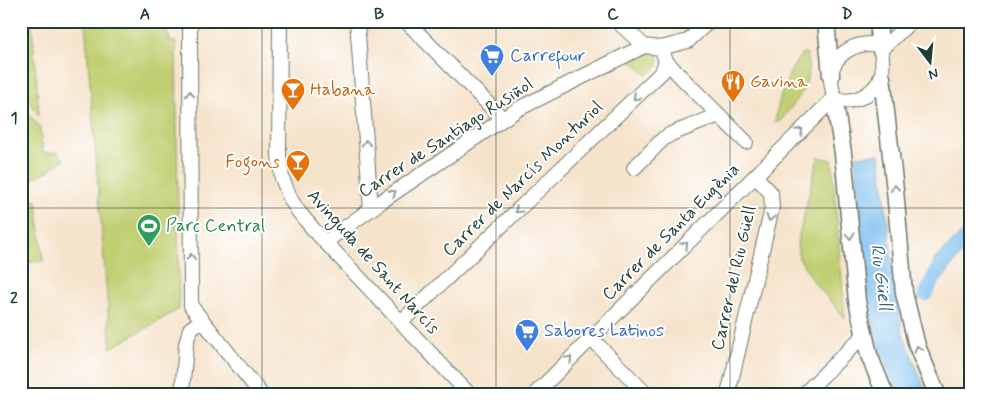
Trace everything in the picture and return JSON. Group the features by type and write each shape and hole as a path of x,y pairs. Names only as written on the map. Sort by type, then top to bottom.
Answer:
{"street":[{"path":"190,21 191,306 261,394"},
{"name":"Avinguda de Sant Narcís","path":"280,21 279,154 282,178 291,200 325,242 469,394"},
{"path":"357,21 371,209"},
{"path":"406,21 503,119"},
{"path":"617,21 644,46 664,54 719,116 746,142"},
{"path":"664,54 688,41 709,21"},
{"path":"826,21 831,76 843,153 854,283 864,335 885,394"},
{"path":"878,21 904,293 917,346 936,394"},
{"path":"880,48 911,21"},
{"path":"831,76 834,64 841,55 849,50 858,45 869,43 880,48"},
{"name":"Carrer de Santiago Rusiñol","path":"325,242 518,109 644,46"},
{"name":"Carrer de Narcís Monturiol","path":"401,322 662,72 664,54"},
{"path":"834,98 842,102 861,97 871,92 882,77"},
{"name":"Carrer de Santa Eugènia","path":"535,394 834,98"},
{"path":"634,168 663,139 719,116"},
{"name":"Carrer del Riu Güell","path":"728,394 772,208 771,193 755,176"},
{"path":"182,394 186,344 190,329 202,320"},
{"path":"804,394 864,335"},
{"path":"591,338 646,394"}],"green space":[{"path":"21,21 32,21 39,115 21,93"},
{"name":"Parc Central","path":"85,21 162,21 171,42 176,42 179,309 111,348"},
{"path":"645,51 655,52 659,58 657,67 647,75 630,59"},
{"path":"803,53 807,54 808,75 806,83 799,98 780,121 775,122 785,85 793,67"},
{"path":"21,104 40,128 43,153 58,152 64,160 46,172 21,184"},
{"path":"818,157 832,160 845,318 815,283 799,258 797,244"},
{"path":"37,199 43,261 21,263 21,213"}],"water":[{"name":"Riu Güell","path":"880,154 896,297 903,334 927,394 897,394 877,343 867,295 855,156"},
{"path":"971,224 971,241 937,286 925,281 935,259"}],"waterway":[{"path":"925,294 940,266"}],"place":[{"name":"Carrefour","path":"492,77"},
{"name":"Gavina","path":"733,103"},
{"name":"Habana","path":"293,111"},
{"name":"Fogons","path":"298,183"},
{"name":"Parc Central","path":"149,247"},
{"name":"Sabores Latinos","path":"527,352"}]}
